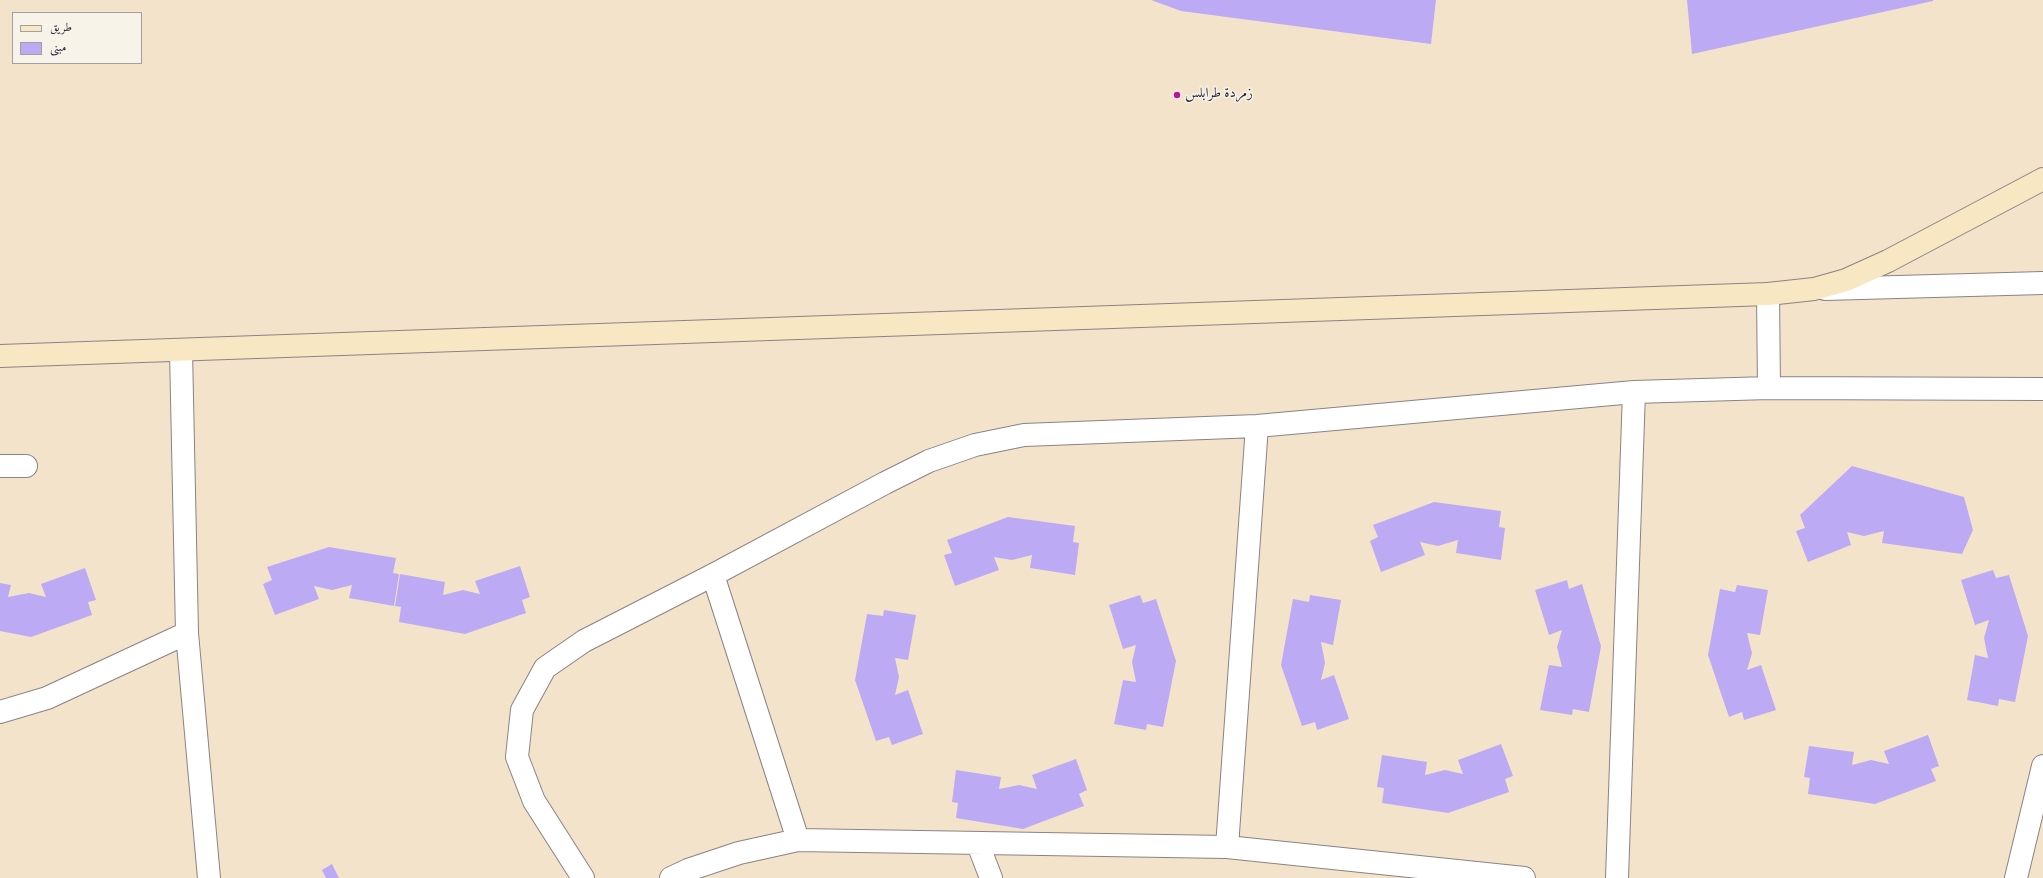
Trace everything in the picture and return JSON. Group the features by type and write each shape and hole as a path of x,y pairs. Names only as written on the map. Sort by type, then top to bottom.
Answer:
{"main road":[{"path":"0,356 181,351 1768,294 1814,289 1846,280 1882,264 2043,179"}],"street":[{"path":"1814,289 2043,283"},
{"path":"1768,294 1770,388"},
{"path":"181,351 187,633 209,878"},
{"path":"583,878 534,801 518,757 522,710 545,668 584,641 713,576 923,464 975,445 1024,434 1257,426 1634,392 1770,388 2043,389"},
{"path":"1617,878 1634,392"},
{"path":"1227,847 1257,426"},
{"path":"0,466 26,466"},
{"path":"713,576 798,840"},
{"path":"0,712 47,698 187,633"},
{"path":"2016,878 2043,766"},
{"path":"671,878 688,870 739,853 798,840 1227,847 1524,878"},
{"path":"978,844 991,878"}],"building":[{"path":"1151,0 1436,0 1431,44 1181,11"},
{"path":"1687,0 1933,0 1933,1 1692,54"},
{"path":"1852,466 1964,497 1973,530 1962,554 1882,543 1884,531 1864,536 1847,532 1851,545 1808,562 1796,531 1805,528 1800,515"},
{"path":"1434,502 1501,511 1499,527 1505,528 1501,560 1456,553 1458,540 1438,546 1420,542 1425,555 1381,572 1370,541 1378,537 1373,525"},
{"path":"1008,517 1075,526 1073,542 1079,543 1075,575 1030,568 1032,555 1012,560 994,557 999,570 955,586 944,555 952,553 947,540"},
{"path":"329,547 396,558 393,573 399,574 394,606 349,598 352,585 332,590 314,586 319,599 275,615 263,584 272,580 267,567"},
{"path":"520,566 530,597 522,600 526,613 465,634 399,622 401,607 395,606 400,574 445,582 443,595 463,590 480,594 475,581"},
{"path":"85,568 96,600 88,602 92,615 31,637 0,631 0,583 11,585 8,597 29,593 46,597 41,584"},
{"path":"1993,570 1996,578 2009,575 2028,636 2015,702 1999,699 1998,706 1967,700 1975,655 1988,658 1984,638 1989,620 1975,625 1961,580"},
{"path":"1567,580 1569,589 1582,584 1601,646 1589,712 1573,709 1572,715 1540,710 1549,665 1562,667 1557,647 1562,630 1549,635 1535,590"},
{"path":"1737,585 1768,590 1760,635 1747,633 1752,653 1747,670 1761,665 1776,710 1744,720 1742,712 1729,717 1708,655 1720,589 1735,592"},
{"path":"1140,595 1143,603 1156,599 1176,661 1163,727 1147,724 1146,730 1114,724 1123,680 1136,682 1132,662 1136,645 1123,649 1109,605"},
{"path":"1310,595 1341,600 1333,645 1321,642 1325,663 1321,680 1334,675 1349,719 1317,730 1315,722 1302,726 1281,665 1293,599 1309,602"},
{"path":"884,610 916,615 908,660 895,658 899,677 895,695 908,690 923,734 892,745 889,737 876,741 855,680 867,614 883,616"},
{"path":"1928,735 1939,766 1931,769 1936,781 1875,804 1808,794 1810,778 1804,777 1809,746 1854,752 1852,765 1871,760 1889,764 1884,751"},
{"path":"1501,744 1513,776 1505,779 1509,792 1448,813 1382,803 1384,788 1377,787 1382,755 1427,762 1425,775 1445,770 1463,774 1458,760"},
{"path":"1076,759 1087,790 1079,794 1084,806 1023,829 956,818 958,803 952,802 956,770 1001,777 999,789 1019,785 1037,789 1032,775"},
{"path":"332,864 339,878 326,878 322,870"}],"place":[{"name":"زمردة طرابلس","path":"1177,95"}]}
